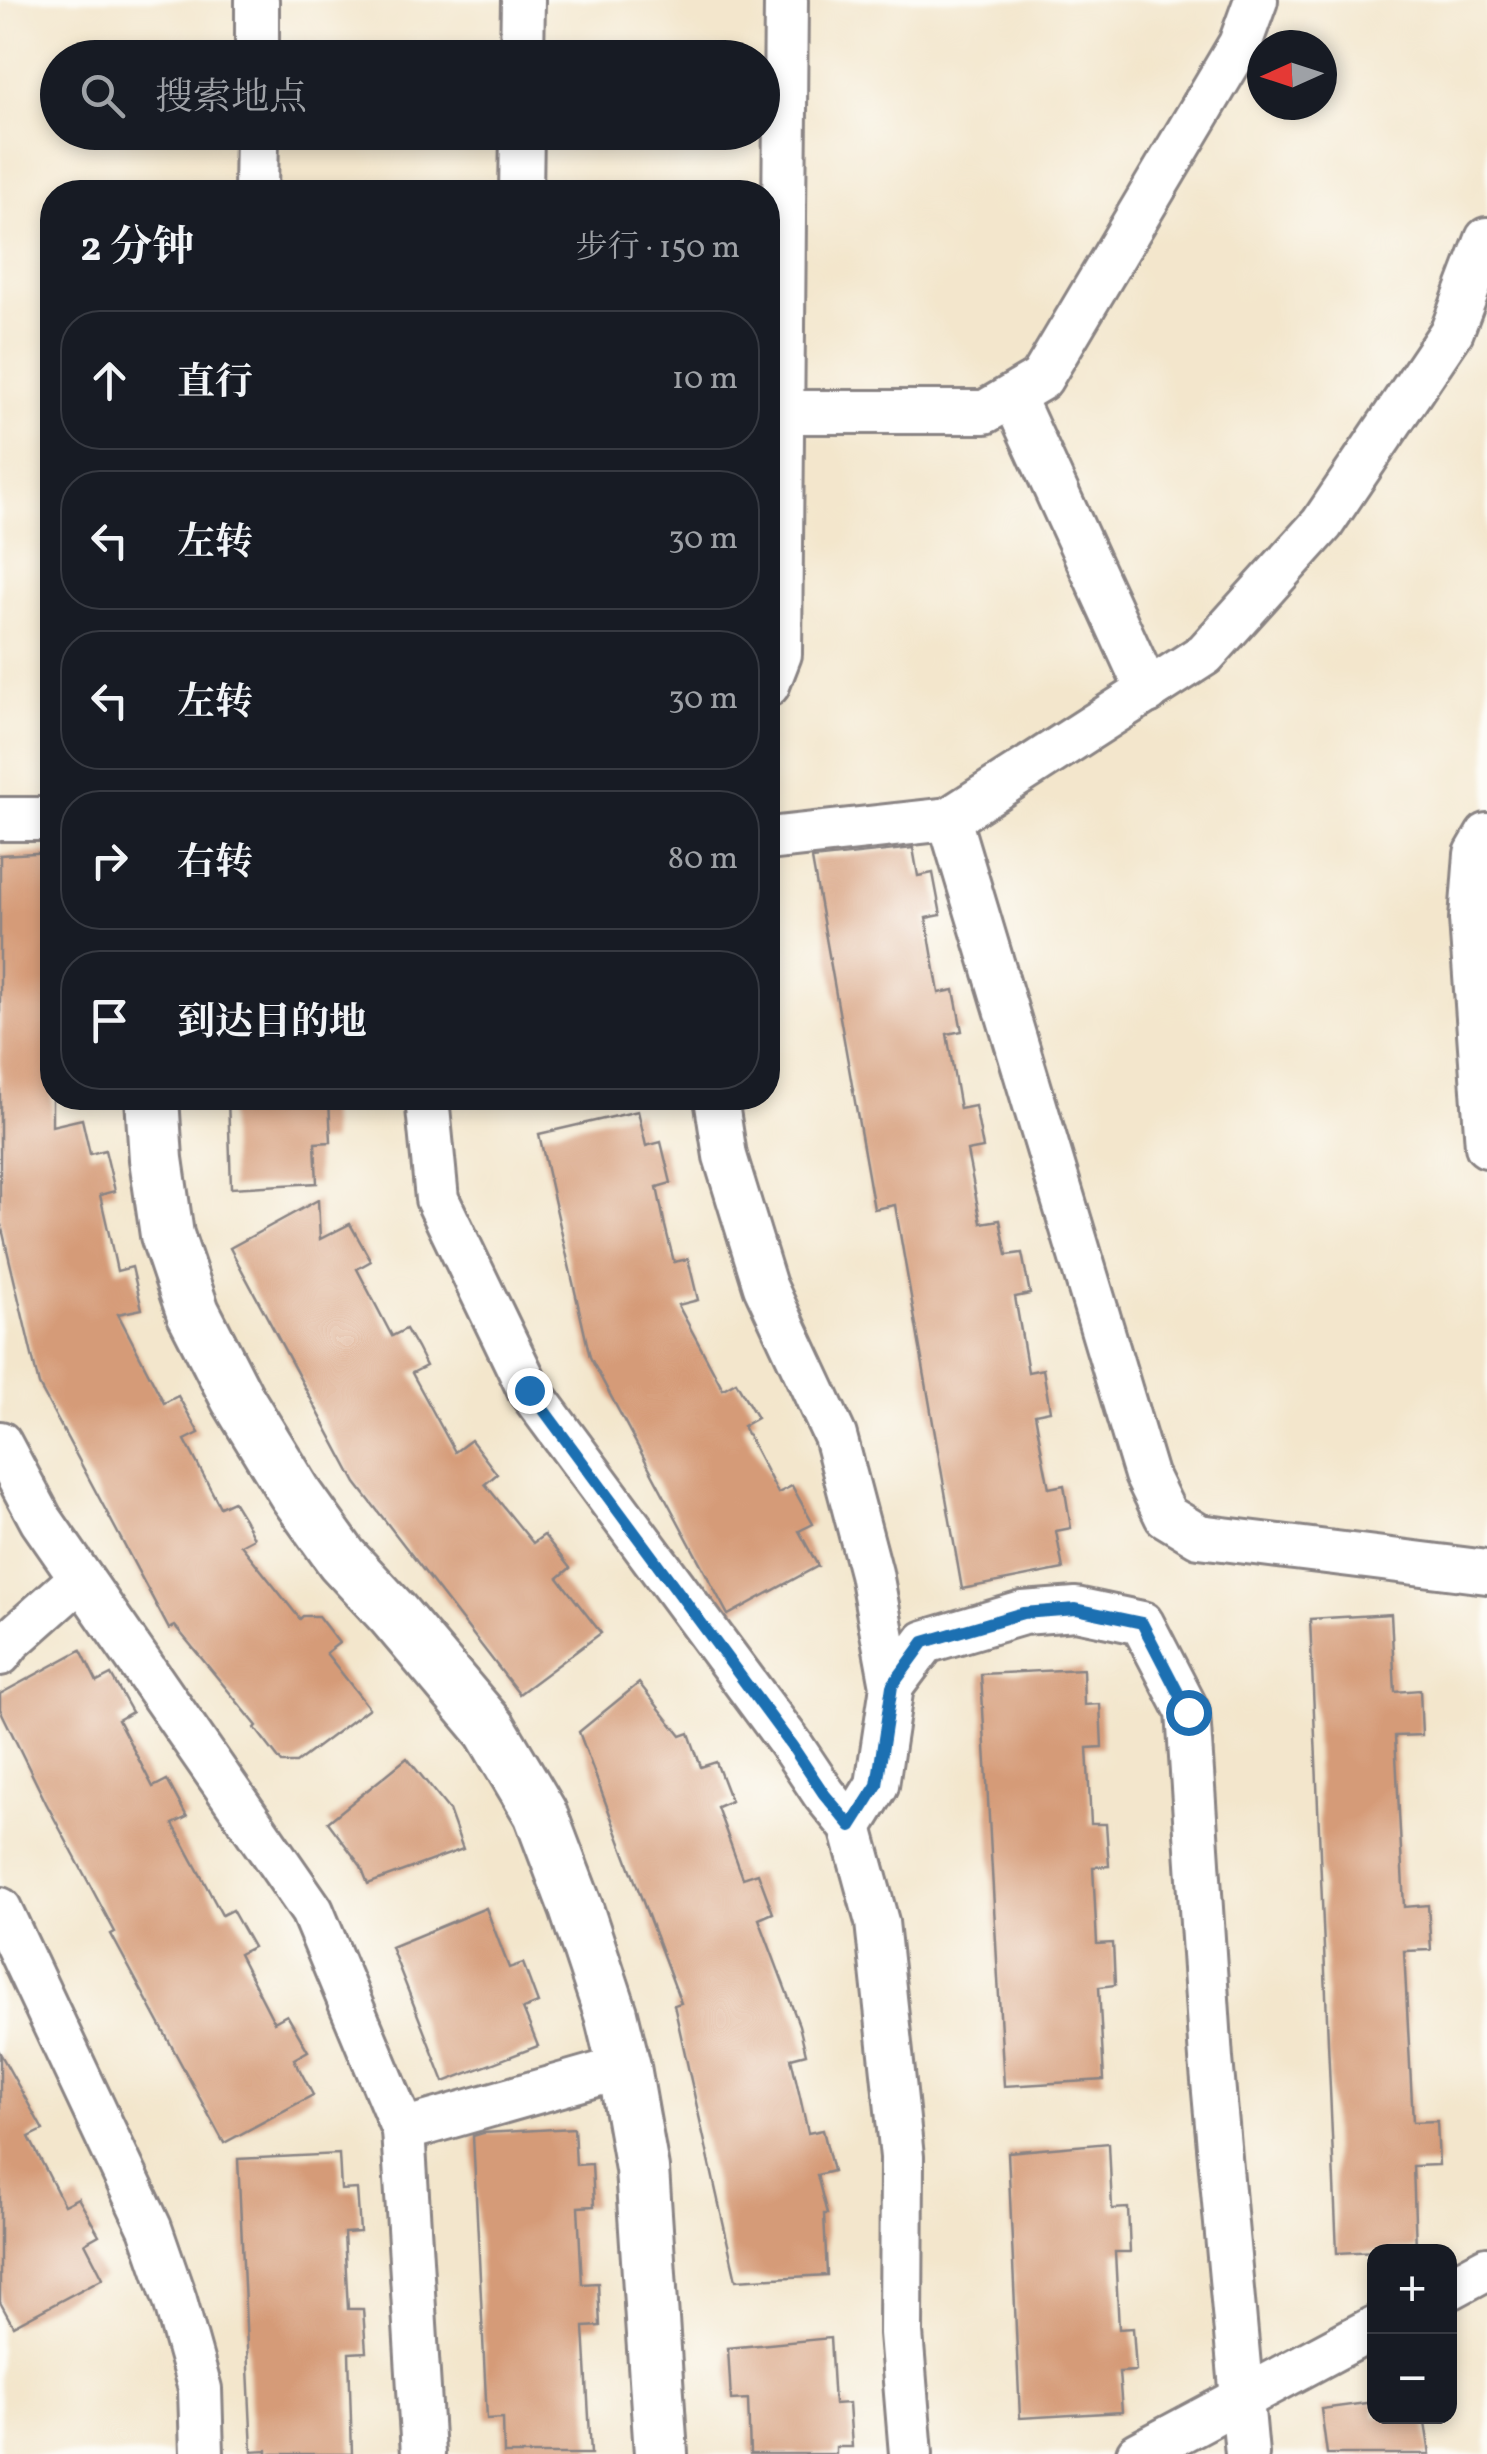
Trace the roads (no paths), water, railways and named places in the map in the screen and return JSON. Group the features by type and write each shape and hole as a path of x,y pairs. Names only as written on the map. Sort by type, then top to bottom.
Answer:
{"street":[{"path":"257,40 258,0"},
{"path":"522,40 523,0"},
{"path":"780,654 786,0"},
{"path":"784,412 985,412 1041,379 1240,44 1256,0"},
{"path":"256,150 256,180"},
{"path":"522,150 522,180"},
{"path":"780,839 949,819 1206,654 1322,524 1452,331 1487,239"},
{"path":"1013,396 1148,692"},
{"path":"0,820 40,819"},
{"path":"949,819 1146,1476 1166,1516 1199,1536 1487,1572"},
{"path":"1487,834 1476,854 1472,920 1487,1146"},
{"path":"153,1110 166,1235 193,1312 237,1398 295,1493 342,1559 490,1729 540,1813 576,1908 611,2014 642,2169 661,2454"},
{"path":"428,1110 437,1199 529,1390 851,1826 877,1922 902,2157 902,2333 912,2454"},
{"path":"718,1110 724,1156 765,1286 835,1436 871,1573 892,1686 877,1785 851,1826"},
{"path":"0,1443 41,1520 312,1911 403,2130 422,2454"},
{"path":"0,1654 10,1640 81,1578"},
{"path":"892,1686 924,1642 1023,1613 1076,1609 1142,1623 1188,1712 1210,2040 1247,2454"},
{"path":"0,1909 150,2228 200,2388 202,2454"},
{"path":"403,2130 624,2067"},
{"path":"1457,2284 1487,2268"},
{"path":"1138,2454 1367,2332"}]}
